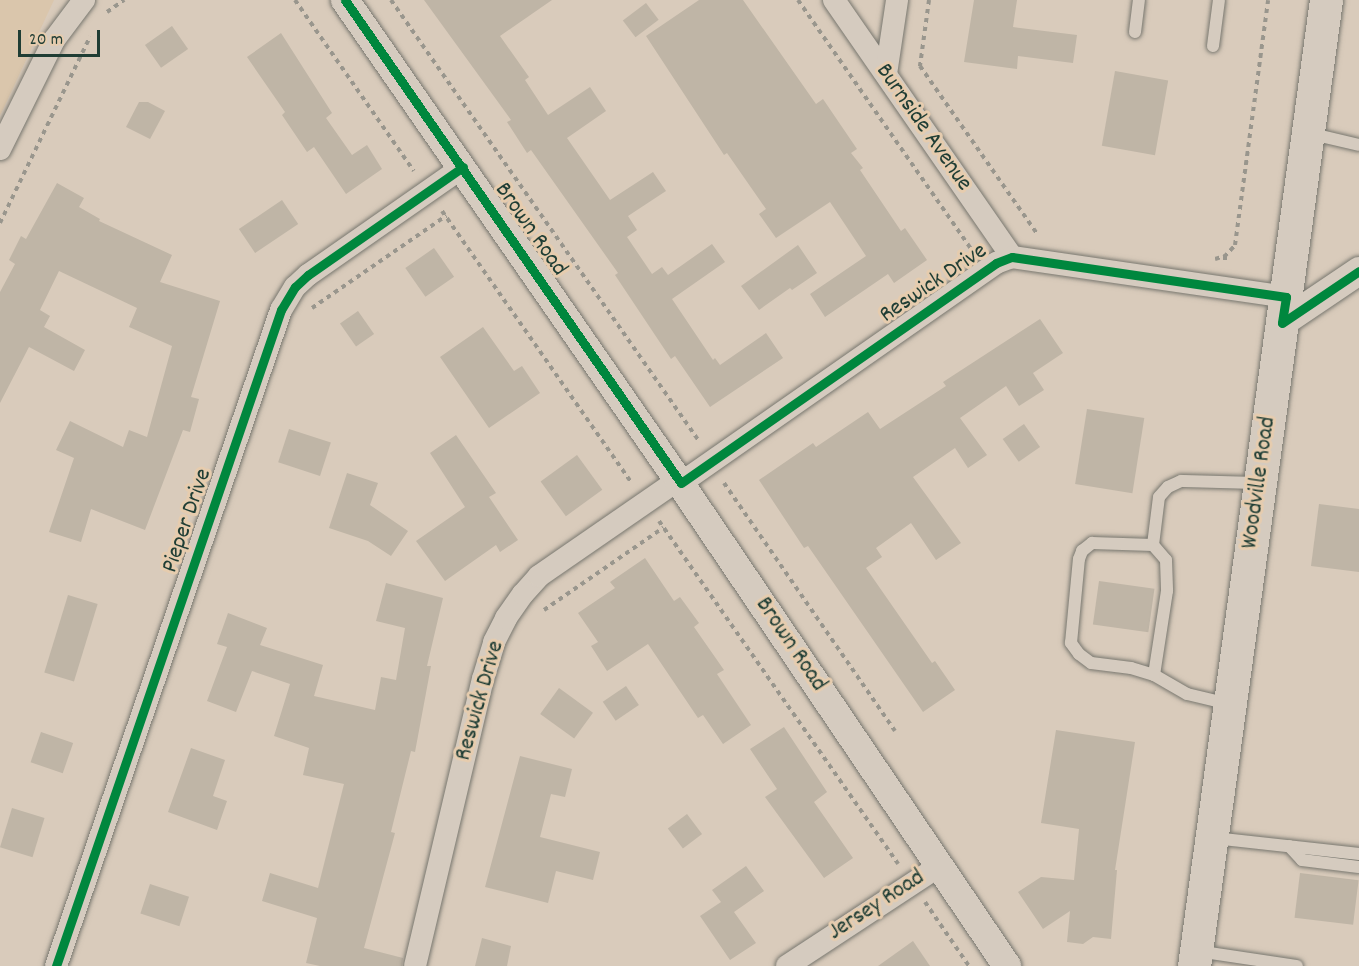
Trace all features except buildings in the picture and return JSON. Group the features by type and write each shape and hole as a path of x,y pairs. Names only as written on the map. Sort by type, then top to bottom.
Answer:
{"main road":[{"name":"Woodville Road","path":"1195,959 1326,0"}],"street":[{"path":"0,149 54,40 84,0"},
{"name":"Brown Road","path":"345,0 680,481 938,867 1007,966"},
{"name":"Burnside Avenue","path":"834,0 1012,257"},
{"path":"886,74 897,0"},
{"name":"Pieper Drive","path":"56,966 281,310 296,287 308,275 463,167"},
{"name":"Reswick Drive","path":"415,966 483,679 494,642 523,594 539,576 710,462 996,263 1012,257 1225,288 1284,310"},
{"path":"1284,310 1359,271"},
{"name":"Jersey Road","path":"787,966 938,867"}],"lane":[{"path":"1135,33 1138,0"},
{"path":"1213,46 1219,0"},
{"path":"1308,133 1359,145"},
{"path":"1154,675 1167,591 1166,560 1154,544 1159,497 1168,487 1181,481 1260,483"},
{"path":"1154,544 1092,543 1082,551 1079,560 1071,643 1079,654 1091,663 1131,668 1154,675 1187,694 1230,704"},
{"path":"1212,838 1359,854"},
{"path":"1289,846 1302,860 1359,867"},
{"path":"1195,959 1297,966"}],"path":[{"path":"99,17 124,0"},
{"path":"391,0 699,441 723,484 895,731"},
{"path":"798,0 972,250"},
{"path":"929,0 920,66 1033,230 1043,236"},
{"path":"1208,258 1224,257 1235,245 1268,0"},
{"path":"0,223 94,28"},
{"path":"306,312 446,216"},
{"path":"1224,257 1225,288"},
{"path":"723,484 732,477"},
{"path":"543,611 663,528"}],"shaded area":[{"path":"0,0 54,0 0,116"}],"cycle path":[{"path":"345,0 681,483 996,263 1012,257 1286,297 1282,323"},
{"path":"56,966 281,310 295,287 308,275 463,167"},
{"path":"1282,323 1359,271"}]}
